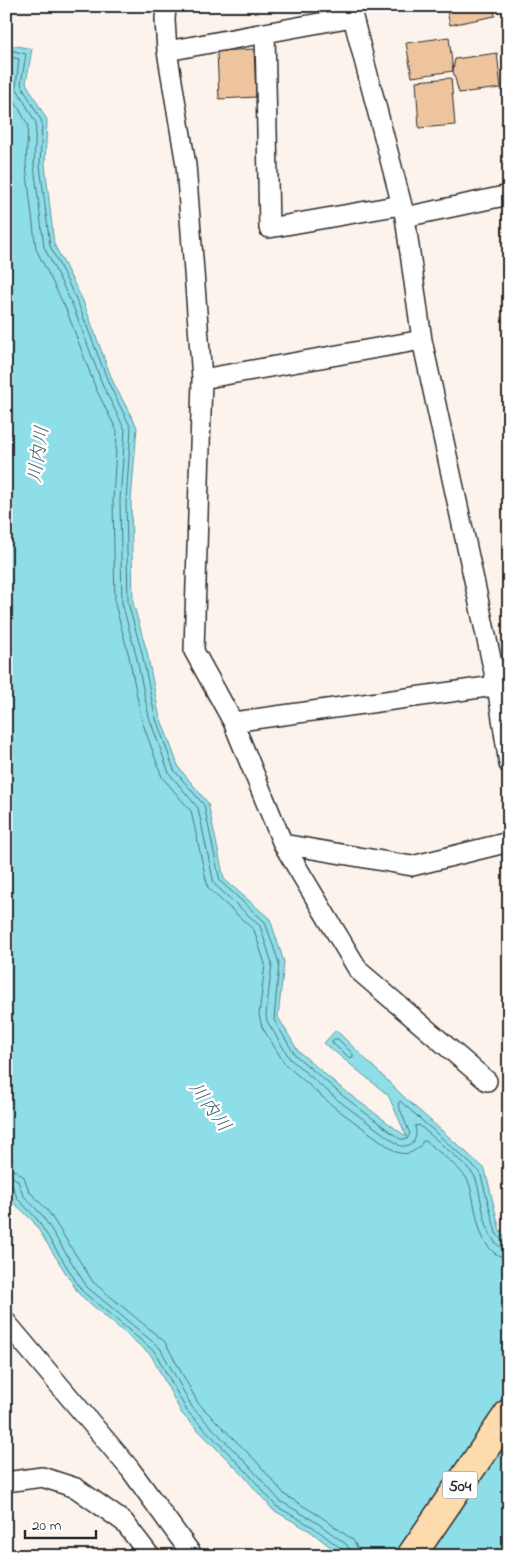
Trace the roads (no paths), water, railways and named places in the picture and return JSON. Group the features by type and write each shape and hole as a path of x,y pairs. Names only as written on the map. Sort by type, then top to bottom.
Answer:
{"highway":[{"name":"504","path":"411,1556 509,1413"}],"street":[{"path":"166,6 167,51 186,165 202,379 194,651 233,722 284,844 359,971 487,1081"},
{"path":"167,51 266,33 351,12 403,211 422,340 503,685 509,764"},
{"path":"266,33 269,228 509,195"},
{"path":"202,379 422,340"},
{"path":"233,722 503,685"},
{"path":"284,844 412,866 509,842"},
{"path":"6,1322 130,1469 193,1556"},
{"path":"6,1482 42,1477 76,1488 124,1522 150,1556"}],"water":[{"name":"川内川","path":"6,44 32,49 26,83 47,120 45,164 54,244 83,301 113,382 137,427 131,501 133,603 147,652 159,714 179,768 208,803 224,879 270,919 284,962 278,1017 298,1051 346,1092 407,1137 388,1095 324,1043 336,1030 405,1098 485,1169 500,1231 509,1241 509,1556 342,1556 310,1531 273,1510 242,1474 182,1414 151,1355 79,1294 33,1221 12,1201 6,1180"}]}
